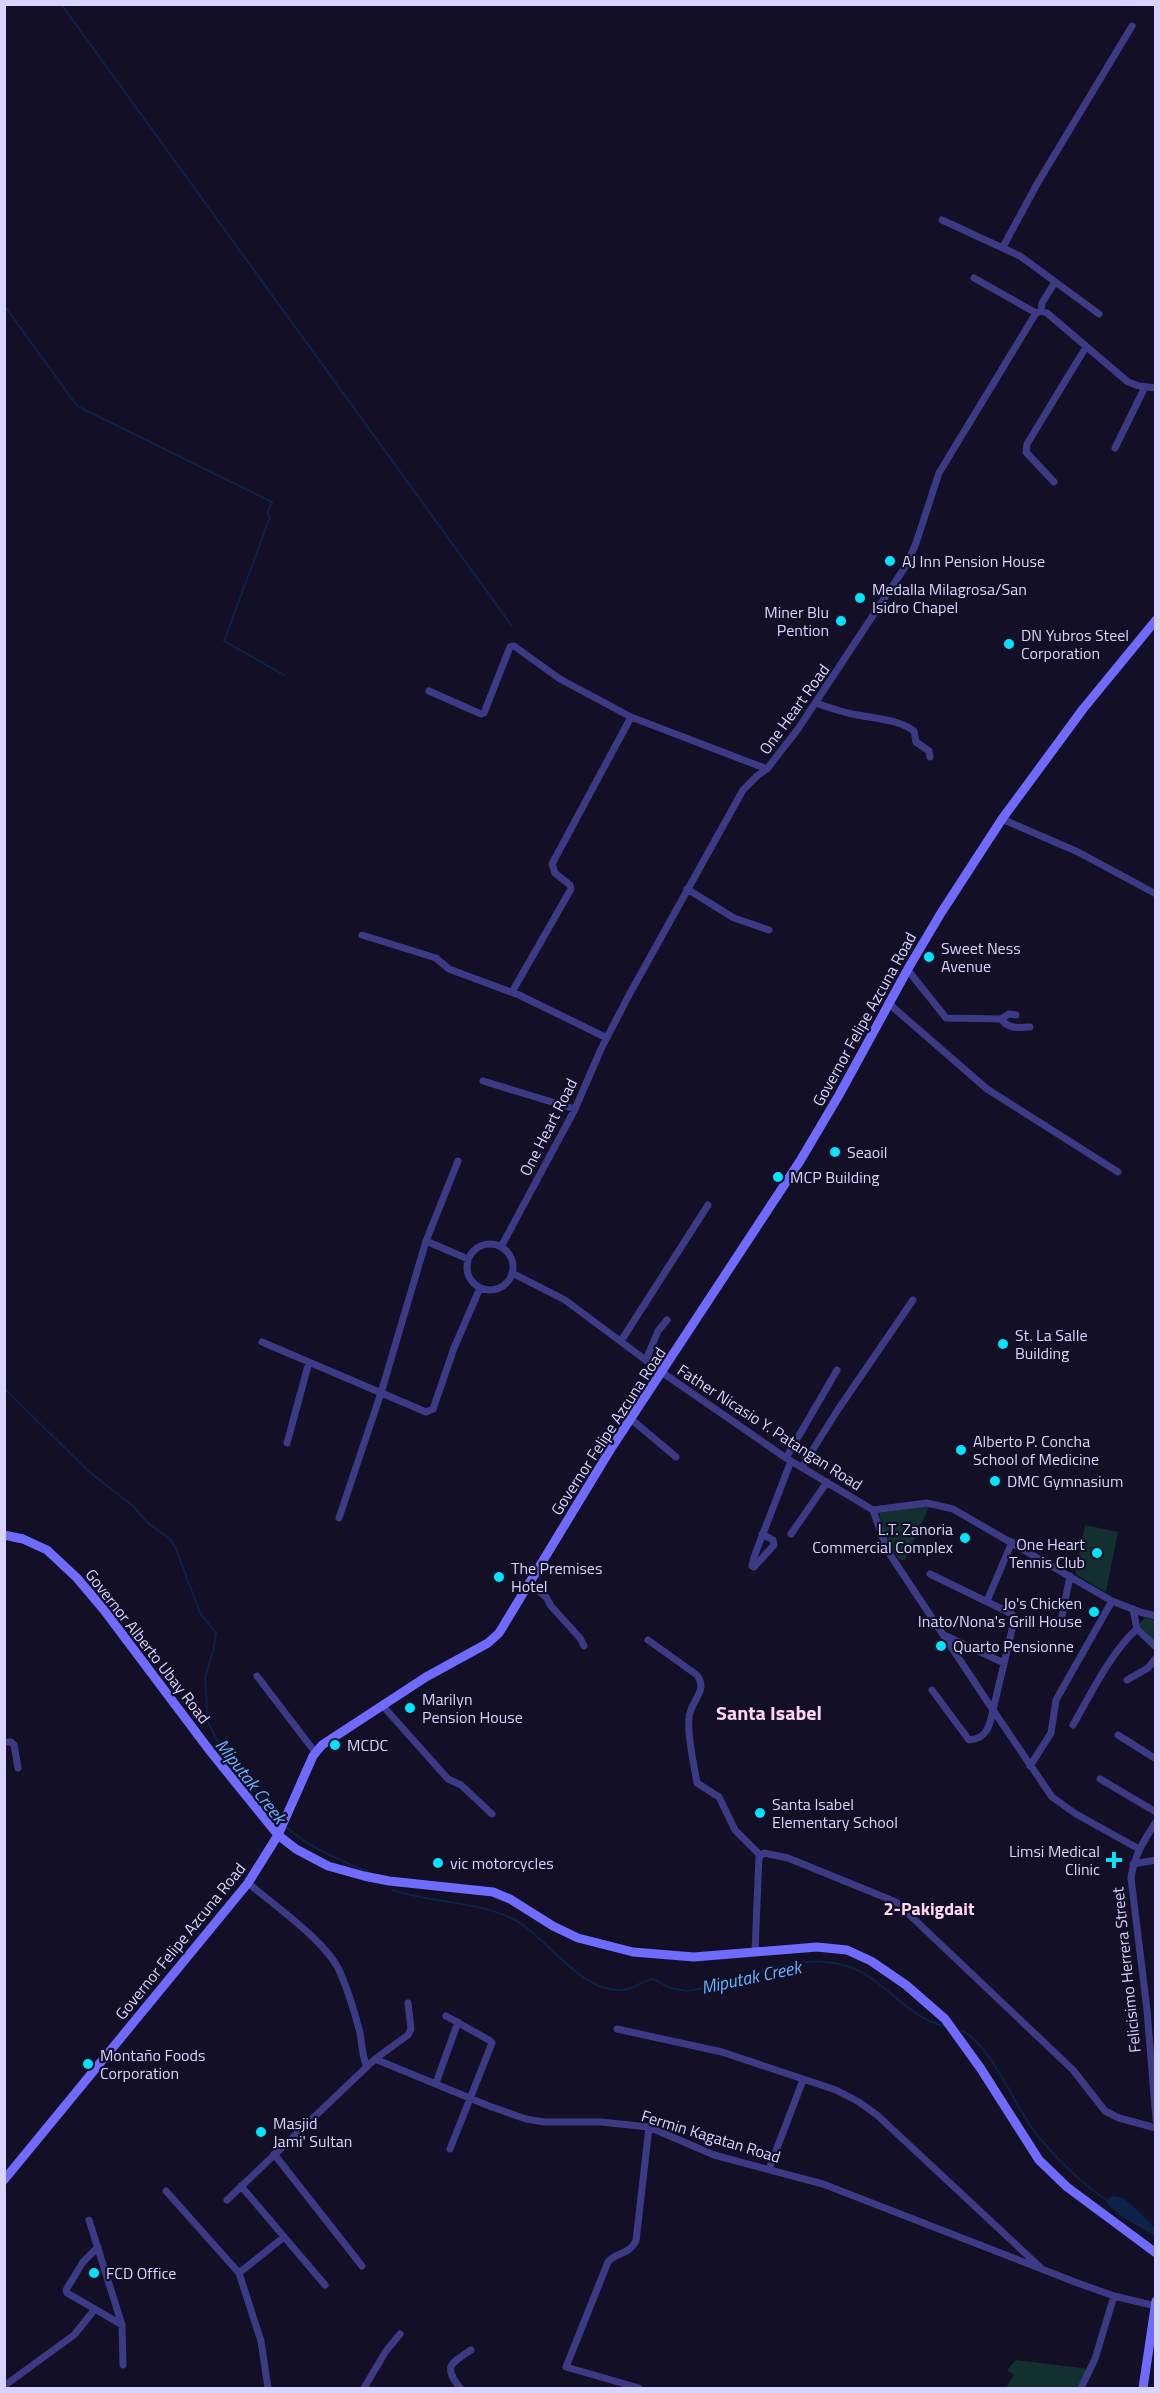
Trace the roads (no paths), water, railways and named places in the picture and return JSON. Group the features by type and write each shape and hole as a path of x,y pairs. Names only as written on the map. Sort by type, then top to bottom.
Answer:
{"street":[{"path":"1004,247 1037,184 1132,26"},
{"path":"942,220 1020,256 1099,314"},
{"path":"974,278 1038,312 1047,313 1128,382 1152,386 1115,448"},
{"name":"One Heart Road","path":"501,1247 575,1109 607,1038 743,790 767,769 816,703 907,564 939,473 1055,282"},
{"path":"1054,482 1026,452 1027,444 1086,347"},
{"name":"Governor Felipe Azcuna Road","path":"4,2180 248,1883 281,1826 315,1752 382,1705 426,1677 488,1643 499,1633 531,1584 612,1447 800,1161 839,1095 907,969 1002,819 1083,710 1155,620"},
{"path":"429,691 484,713 510,647 514,646 560,679 631,717 767,769"},
{"path":"816,703 842,712 893,721 910,728 914,731 916,742 928,750 930,757"},
{"path":"512,992 571,889 570,885 552,870 552,864 631,717"},
{"path":"1002,819 1078,852 1155,894"},
{"path":"687,889 734,918 769,930"},
{"path":"362,935 436,958 449,969 512,992 607,1038"},
{"path":"907,969 946,1018 1000,1019 1010,1014 1016,1015"},
{"path":"888,1004 987,1089 1118,1172"},
{"path":"1000,1019 1007,1026 1029,1027"},
{"path":"483,1081 575,1109"},
{"path":"339,1518 381,1393 426,1241 458,1161"},
{"path":"621,1341 708,1205"},
{"path":"426,1241 468,1259"},
{"path":"488,1244 501,1247 510,1255 512,1273 500,1288 487,1290 480,1288 470,1279 468,1259 476,1249 482,1246 488,1244"},
{"name":"Father Nicasio Y. Patangan Road","path":"512,1273 565,1300 646,1360 789,1459 873,1510 917,1503 944,1506 1012,1542 1112,1601 1155,1616"},
{"path":"262,1341 422,1411 430,1411 480,1288"},
{"path":"802,1467 837,1411 913,1300"},
{"path":"646,1360 658,1331 668,1320"},
{"path":"287,1443 309,1362"},
{"path":"762,1534 789,1459 837,1370"},
{"path":"632,1419 676,1457"},
{"path":"791,1534 826,1482"},
{"path":"873,1510 887,1550 1052,1797 1060,1805 1139,1849"},
{"name":"Governor Alberto Ubay Road","path":"4,1535 23,1539 47,1550 77,1578 104,1610 210,1751 281,1826 296,1849 316,1860 346,1871 389,1881 493,1892 510,1899 553,1926 578,1938 633,1952 694,1958 818,1947 847,1950 871,1962 906,1985 945,2019 1002,2100 1020,2132 1052,2174 1155,2253"},
{"path":"987,1601 1012,1542"},
{"path":"930,1574 1015,1617 989,1729 979,1738 969,1740 932,1690"},
{"path":"1062,1616 1071,1576"},
{"path":"531,1584 546,1597 551,1606 580,1638 584,1647"},
{"path":"1030,1766 1051,1733 1056,1700 1112,1601"},
{"path":"1133,1609 1137,1629 1155,1647"},
{"path":"1073,1725 1125,1641 1137,1629"},
{"path":"944,1635 1004,1663"},
{"path":"648,1640 697,1675 701,1681 701,1691 692,1707 689,1719 697,1783 719,1797 735,1830 760,1855 755,1951"},
{"path":"1127,1680 1148,1668 1155,1658"},
{"path":"257,1676 315,1752"},
{"path":"382,1705 448,1779 461,1785 492,1814"},
{"path":"1118,1736 1155,1759"},
{"path":"4,1742 11,1742 14,1745 18,1768"},
{"path":"1100,1779 1155,1812"},
{"name":"Felicisimo Herrera Street","path":"1155,1822 1139,1849 1131,1878 1147,2010 1155,2120"},
{"path":"760,1855 764,1852 788,1858 896,1902 1073,2070 1105,2110 1119,2118 1155,2128"},
{"path":"1133,1864 1155,1860"},
{"path":"248,1883 295,1922 333,1958 360,2033 366,2065"},
{"path":"227,2200 366,2065 408,2035 411,2029 408,2003"},
{"path":"446,2016 492,2043 450,2149"},
{"path":"436,2083 458,2022"},
{"path":"616,2029 722,2052 836,2090 859,2102 878,2115 1045,2271"},
{"name":"Fermin Kagatan Road","path":"375,2059 498,2109 544,2122 601,2122 649,2127 714,2155 824,2184 1045,2271 1114,2296 1155,2306"},
{"path":"769,2169 803,2080"},
{"path":"639,2388 566,2367 608,2262 614,2256 626,2253 636,2241 649,2127"},
{"path":"274,2154 362,2266"},
{"path":"241,2186 325,2285"},
{"path":"166,2191 239,2272 261,2341 268,2388"},
{"path":"89,2220 122,2325 123,2365"},
{"path":"239,2272 284,2237"},
{"path":"98,2247 83,2262 66,2290 67,2293 122,2325"},
{"path":"1081,2388 1095,2359 1114,2296"},
{"path":"1143,2388 1155,2301"},
{"path":"4,2386 74,2334 95,2309"},
{"path":"364,2388 386,2351 400,2334"},
{"path":"460,2388 449,2368 451,2364 471,2350"}],"water":[{"path":"1113,2196 1125,2200 1136,2208 1155,2227 1155,2236 1119,2215 1107,2203 1108,2198"}],"waterway":[{"path":"61,4 512,626"},
{"path":"4,305 77,406 272,502 267,514 270,517 224,641 284,675"},
{"name":"Miputak Creek","path":"4,1388 87,1470 170,1539 176,1549 200,1613 216,1633 205,1678 208,1722 219,1744 280,1821"},
{"name":"Miputak Creek","path":"284,1825 302,1840 346,1863 368,1871"},
{"name":"Miputak Creek","path":"393,1890 481,1908 509,1917 537,1936 578,1973 592,1983 607,1989 623,1990 653,1979 671,1988 687,1991 775,1967 820,1962 842,1965 863,1973 921,2017 944,2026"},
{"name":"Miputak Creek","path":"962,2031 972,2038 991,2060 1032,2128 1049,2149 1077,2177 1109,2202"}],"place":[{"name":"AJ Inn Pension House","path":"890,561"},
{"name":"Medalla Milagrosa/San Isidro Chapel","path":"860,598"},
{"name":"Miner Blu Pention","path":"841,621"},
{"name":"DN Yubros Steel Corporation","path":"1009,644"},
{"name":"Sweet Ness Avenue","path":"929,957"},
{"name":"Seaoil","path":"835,1152"},
{"name":"MCP Building","path":"778,1177"},
{"name":"St. La Salle Building","path":"1003,1344"},
{"name":"Alberto P. Concha School of Medicine","path":"961,1450"},
{"name":"DMC Gymnasium","path":"995,1481"},
{"name":"L.T. Zanoria Commercial Complex","path":"965,1538"},
{"name":"One Heart Tennis Club","path":"1097,1553"},
{"name":"The Premises Hotel","path":"499,1577"},
{"name":"Jo's Chicken Inato/Nona's Grill House","path":"1094,1612"},
{"name":"Quarto Pensionne","path":"941,1646"},
{"name":"Marilyn Pension House","path":"410,1708"},
{"name":"MCDC","path":"335,1745"},
{"name":"Santa Isabel Elementary School","path":"760,1813"},
{"name":"Limsi Medical Clinic","path":"1114,1860"},
{"name":"vic motorcycles","path":"438,1863"},
{"name":"Montaño Foods Corporation","path":"88,2064"},
{"name":"Masjid Jami' Sultan","path":"261,2132"},
{"name":"FCD Office","path":"94,2273"}],"district":[{"name":"Santa Isabel","path":"769,1712"},
{"name":"2-Pakigdait","path":"929,1908"}]}
